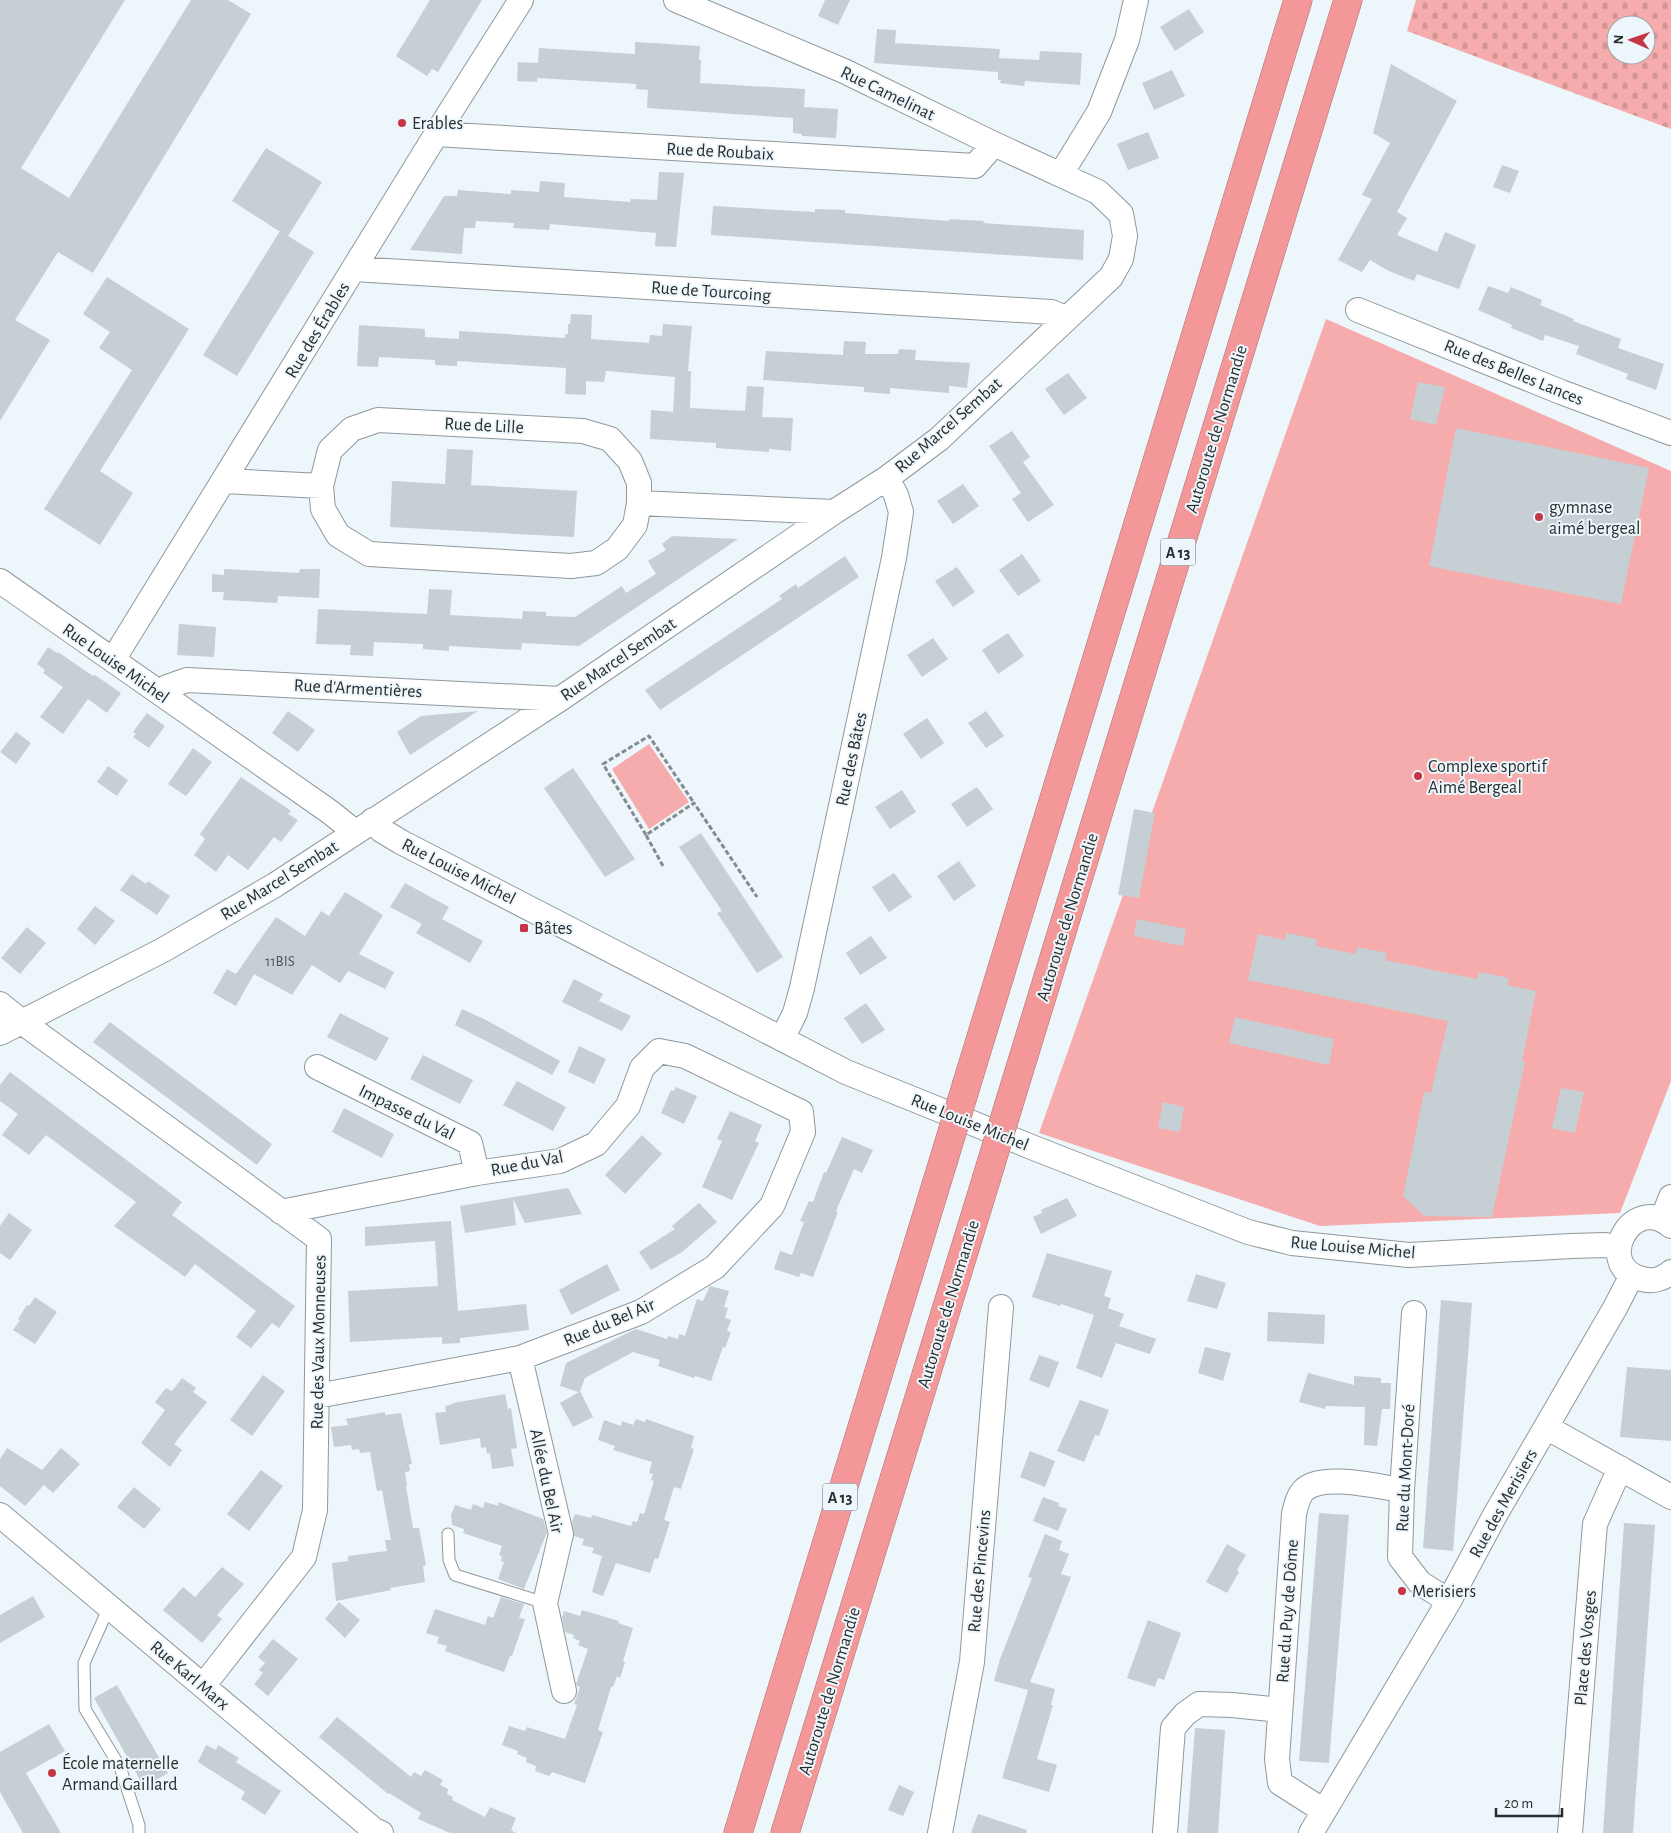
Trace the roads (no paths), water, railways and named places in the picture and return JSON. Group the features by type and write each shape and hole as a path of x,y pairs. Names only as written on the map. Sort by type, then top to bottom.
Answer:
{"highway":[{"name":"A 13","path":"738,1833 1298,0"},
{"name":"Autoroute de Normandie","path":"790,1828 1009,1104 1348,0"}],"street":[{"name":"Rue des Érables","path":"113,660 225,481 436,134 521,0"},
{"name":"Rue Camelinat","path":"676,0 844,71 1098,192"},
{"path":"1061,174 1099,112 1127,40 1136,0"},
{"name":"Rue de Roubaix","path":"436,134 975,166 994,144"},
{"name":"Rue Marcel Sembat","path":"0,1033 180,940 275,885 560,698 887,478 938,439 1111,277 1121,260 1125,236 1121,214 1098,192"},
{"name":"Rue de Tourcoing","path":"354,269 1052,312 1066,318"},
{"name":"Rue des Belles Lances","path":"1358,310 1562,392 1671,433"},
{"name":"Rue de Lille","path":"378,420 440,423 583,431 610,440 630,461 639,483 639,503 635,526 617,549 596,563 571,566 369,554 338,535 322,509 321,486 330,450 352,429 378,420"},
{"name":"Rue des Bâtes","path":"782,1039 795,1013 802,988 894,558 901,512 896,495 887,478"},
{"path":"225,481 321,486"},
{"path":"639,503 834,512"},
{"name":"Rue Louise Michel","path":"0,581 347,824 377,827 401,842 846,1072 1248,1232 1292,1243 1409,1255 1571,1246 1605,1245 1618,1247"},
{"name":"Rue d'Armentières","path":"161,694 168,687 187,680 560,698"},
{"name":"Rue des Vaux Monneuses","path":"0,1004 319,1240 315,1510 304,1557 203,1686"},
{"name":"Rue du Val","path":"282,1212 478,1173 560,1160 596,1144 628,1106 642,1068 659,1051 685,1056 801,1112"},
{"name":"Impasse du Val","path":"317,1067 470,1143 478,1173"},
{"name":"Rue du Bel Air","path":"317,1396 520,1358 641,1312 715,1267 772,1206 803,1132 801,1112"},
{"path":"1671,1197 1667,1223 1648,1218 1634,1222 1623,1233 1618,1247 1623,1266 1632,1275 1640,1279 1650,1281 1659,1279 1671,1272"},
{"name":"Rue des Merisiers","path":"1311,1833 1449,1601 1495,1515 1615,1308 1632,1275"},
{"name":"Rue des Pincevins","path":"940,1833 972,1662 1001,1307"},
{"name":"Rue du Mont-Doré","path":"1414,1313 1402,1490 1400,1557 1420,1583 1449,1601"},
{"name":"Allée du Bel Air","path":"520,1358 561,1534 545,1603 564,1691"},
{"path":"1546,1427 1671,1497"},
{"name":"Place des Vosges","path":"1570,1833 1595,1524 1620,1468"},
{"name":"Rue du Puy de Dôme","path":"1324,1811 1280,1783 1276,1759 1294,1514 1298,1500 1305,1489 1320,1482 1339,1482 1402,1490"},
{"name":"Rue Karl Marx","path":"0,1515 374,1830 382,1833"},
{"path":"1165,1833 1173,1728 1185,1714 1199,1704 1280,1710"}],"lane":[{"path":"448,1534 449,1560 455,1576 545,1603"},
{"path":"109,1607 84,1663 85,1709 120,1767 140,1825 139,1833"}],"place":[{"name":"Erables","path":"402,123"},
{"name":"gymnase aimé bergeal","path":"1539,517"},
{"name":"Complexe sportif Aimé Bergeal","path":"1418,776"},
{"name":"Bâtes","path":"524,928"},
{"name":"Merisiers","path":"1402,1591"},
{"name":"École maternelle Armand Gaillard","path":"52,1773"}]}
